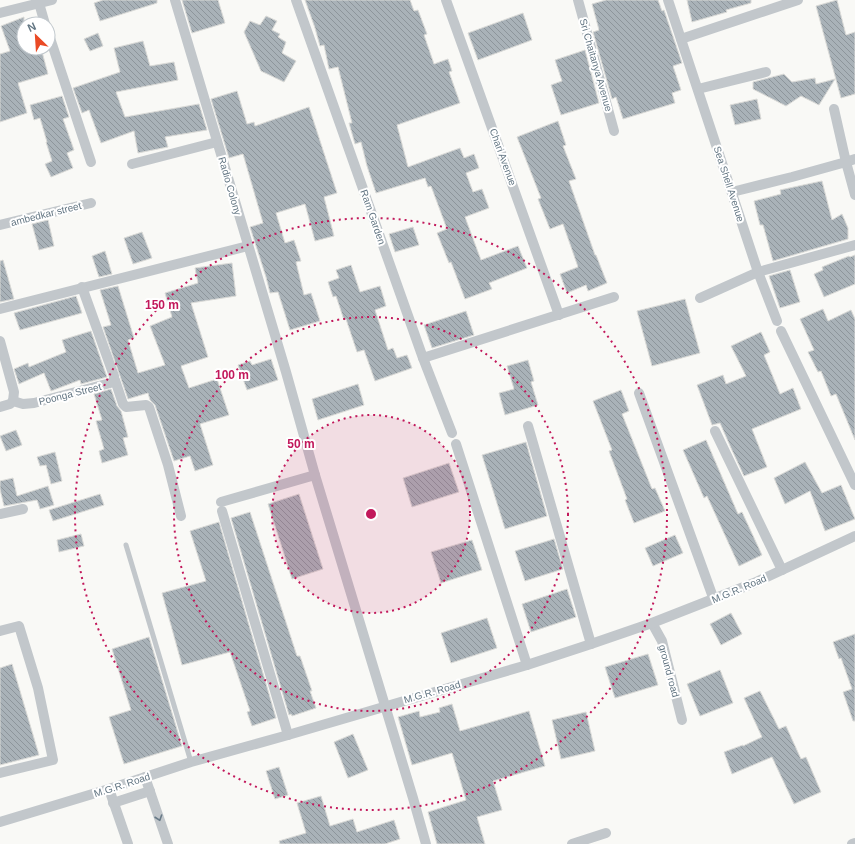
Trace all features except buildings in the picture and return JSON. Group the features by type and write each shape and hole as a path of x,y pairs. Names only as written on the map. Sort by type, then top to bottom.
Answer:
{"street":[{"path":"0,13 52,0"},
{"name":"Radio Colony","path":"175,0 286,372 315,476 426,844"},
{"name":"Ram Garden","path":"296,0 423,358 452,433"},
{"name":"Chari Avenue","path":"446,0 560,315"},
{"name":"Sri Chaitanya Avenue","path":"578,0 614,131"},
{"name":"Sea Shell Avenue","path":"668,0 758,272 777,321"},
{"path":"681,39 798,0"},
{"path":"39,3 43,16"},
{"path":"56,56 91,162"},
{"path":"698,90 766,72"},
{"path":"834,109 850,161 855,195"},
{"path":"132,164 217,142"},
{"path":"732,192 850,161"},
{"name":"ambedkar street","path":"0,225 91,203"},
{"path":"700,298 758,272 855,245"},
{"path":"0,309 248,246"},
{"name":"Poonga Street","path":"13,401 23,404 34,403 111,383 115,380 82,287"},
{"path":"423,358 614,297"},
{"path":"781,331 855,485"},
{"path":"0,341 14,392 13,401 10,404 0,407"},
{"path":"115,380 123,404 126,407 146,405 149,407 168,465 181,516"},
{"path":"639,393 714,600"},
{"path":"528,426 591,644"},
{"path":"716,431 782,570"},
{"path":"456,444 527,664"},
{"path":"288,735 222,506 315,476"},
{"path":"0,514 24,509"},
{"name":"M.G.R. Road","path":"0,822 192,762 288,735 591,644 714,600 855,536"},
{"name":"ground road","path":"652,623 662,641 682,720"},
{"path":"0,631 19,626 38,688 53,760 0,773"},
{"path":"145,777 168,844"},
{"path":"109,789 128,844"},
{"path":"113,803 150,791"},
{"path":"572,844 606,833"}],"lane":[{"path":"126,545 192,762"}]}
